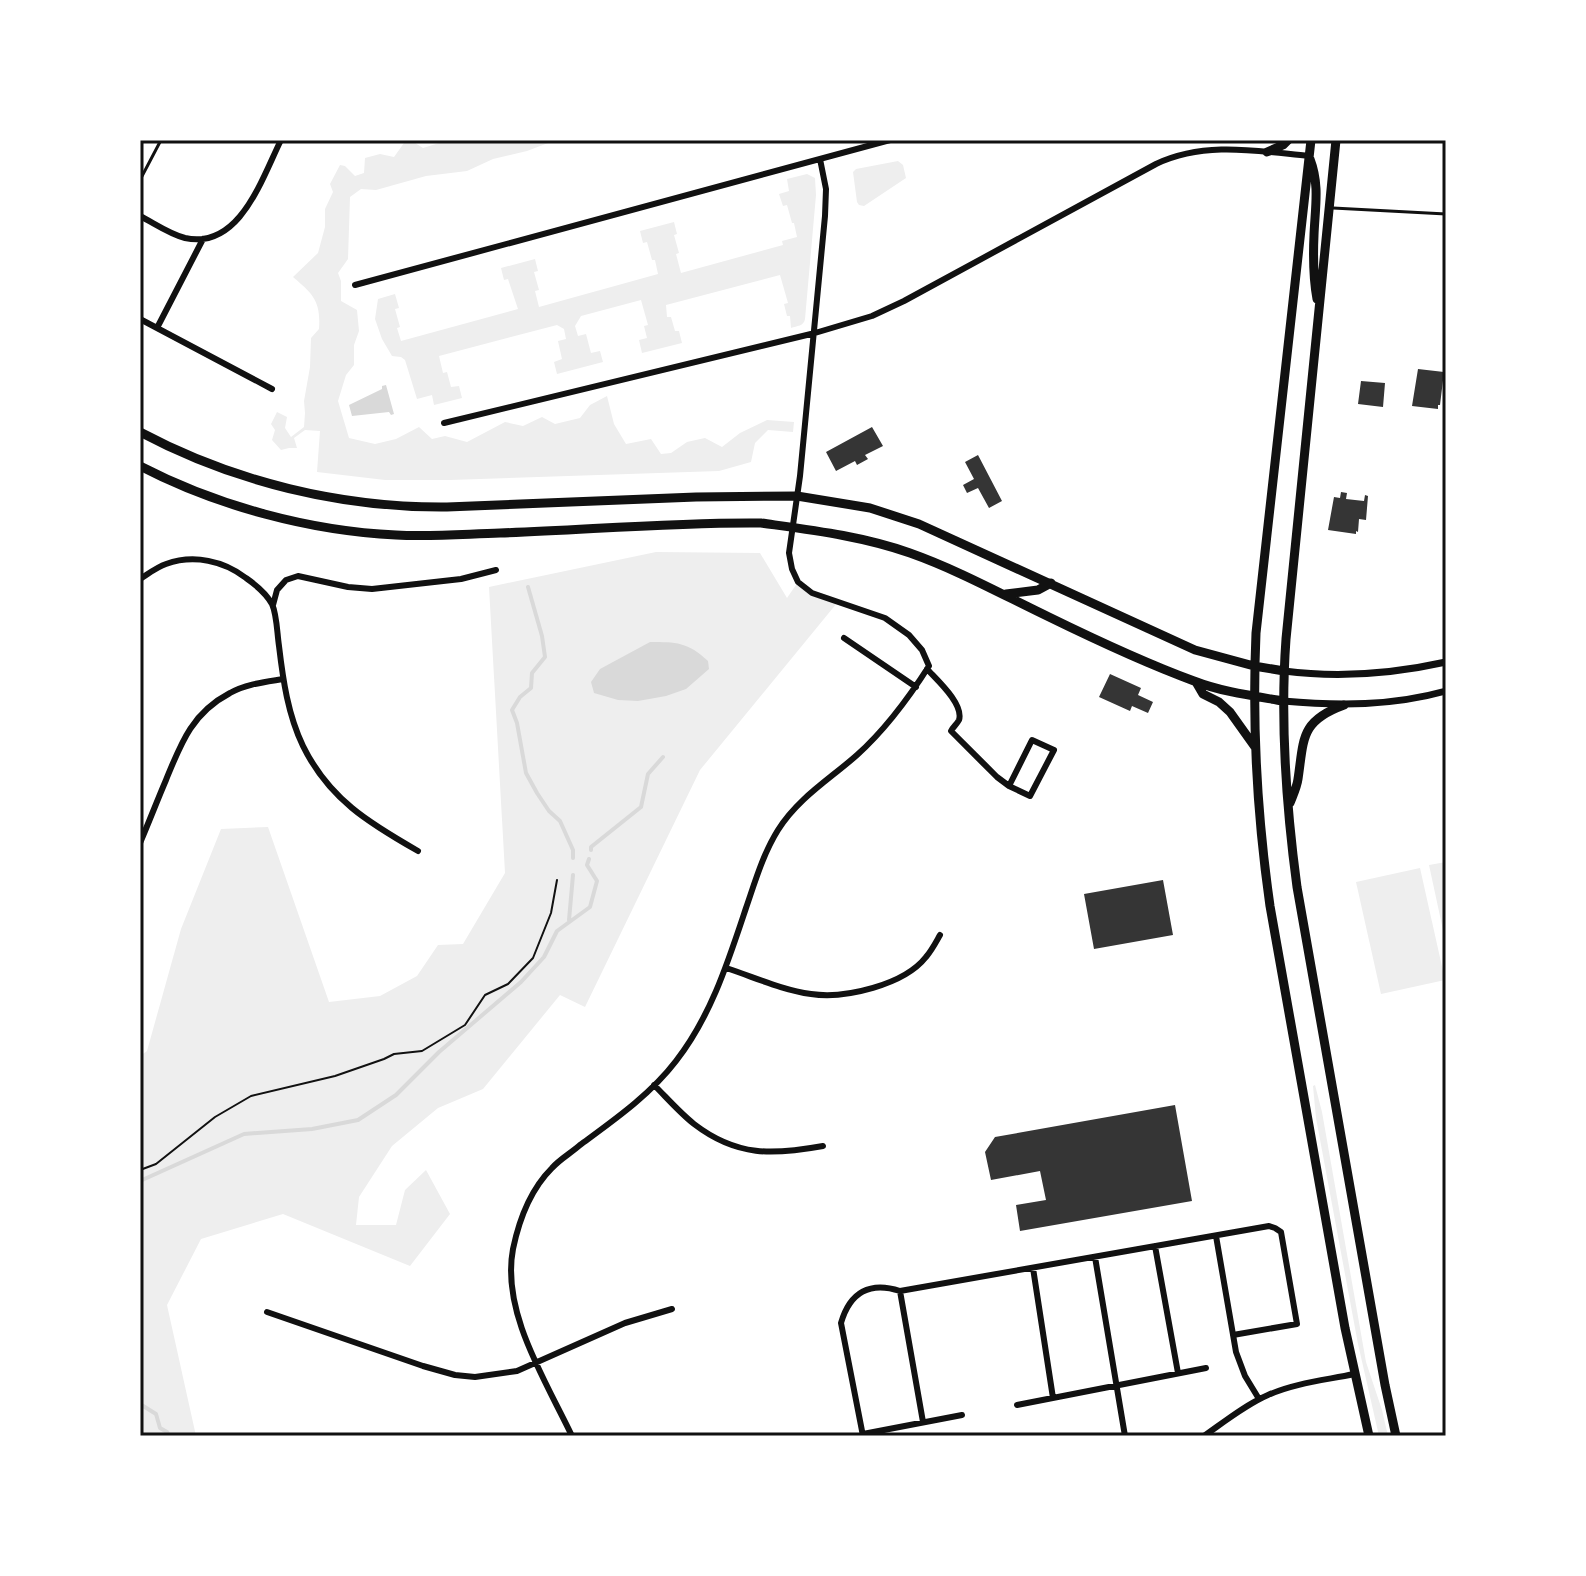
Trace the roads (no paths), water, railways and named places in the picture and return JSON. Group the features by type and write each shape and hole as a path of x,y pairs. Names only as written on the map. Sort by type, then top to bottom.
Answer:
{"main road":[{"path":"1267,152 1288,140"},
{"path":"1311,140 1256,633 1253,695 1255,747 1262,853 1270,906 1354,1374 1369,1436"},
{"path":"1309,156 1319,140"},
{"path":"1336,140 1284,671 1288,810 1308,956 1396,1436"},
{"path":"1309,156 1316,174 1313,275 1319,311"},
{"path":"140,432 202,461 268,484 372,504 447,507 797,496 878,510 919,524 1178,643 1212,656 1284,671"},
{"path":"140,466 243,507 301,522 370,533 420,536 736,523 793,526 867,540 909,553 1003,594 1162,669 1196,682 1283,701"},
{"path":"1003,594 1038,590 1051,583"},
{"path":"1196,682 1203,694 1230,712 1255,747"},
{"path":"1288,810 1298,782 1303,737 1330,710 1344,705"}],"street":[{"path":"140,216 183,237 203,239 225,231 249,204 281,140"},
{"path":"355,285 890,140"},
{"path":"444,423 857,321 887,310 1165,160 1189,152 1267,152 1309,156"},
{"path":"572,1436 519,1323 511,1288 513,1251 524,1212 551,1168 633,1105 674,1064 699,1030 726,968 772,840 794,809 821,782 885,728 929,666 922,650 909,635 885,618 812,593 798,582 792,569 789,553 815,333 826,203 820,159"},
{"path":"157,328 203,239"},
{"path":"140,319 272,389"},
{"path":"140,579 166,564 192,559 218,562 261,589 273,605"},
{"path":"418,851 352,810 334,793 302,745 283,679 273,605 277,590 286,580 298,576 372,589 461,579 496,570"},
{"path":"844,638 916,687"},
{"path":"1284,671 1354,675 1401,671 1446,662"},
{"path":"927,669 947,690 959,709 959,719 951,731 1009,786 1030,796 1054,750 1032,740 1009,786"},
{"path":"140,843 182,739 194,722 231,692 252,684 283,679"},
{"path":"1283,701 1344,705 1406,700 1446,691"},
{"path":"726,968 790,990 829,996 846,994 880,986 906,974 925,958 940,935"},
{"path":"654,1085 693,1123 738,1147 765,1153 823,1146"},
{"path":"962,1415 863,1435 841,1323 851,1300 873,1287 885,1286 900,1291 1269,1226 1275,1228 1281,1232 1297,1324 1233,1335"},
{"path":"1216,1236 1239,1364 1259,1399"},
{"path":"1155,1246 1178,1373"},
{"path":"1095,1257 1125,1436"},
{"path":"1033,1268 1053,1398"},
{"path":"900,1291 923,1422"},
{"path":"267,1312 423,1366 475,1377 517,1371 625,1323 672,1309"},
{"path":"1017,1405 1206,1368"},
{"path":"1204,1436 1259,1399 1289,1387 1354,1374"}],"lane":[{"path":"140,180 161,140"},
{"path":"1330,208 1446,214"}],"waterway":[{"path":"528,587 545,657 532,673 531,688 520,697 512,710 526,773 549,811 560,821 573,850 573,858"},
{"path":"591,850 641,807 648,774 663,757"},
{"path":"140,1181 244,1134 312,1129 358,1120 396,1095 439,1052 521,982 544,957 557,931 590,907 597,881 587,865 589,859"},
{"path":"569,920 573,875"},
{"path":"140,1404 156,1414 160,1428 169,1436"}]}
